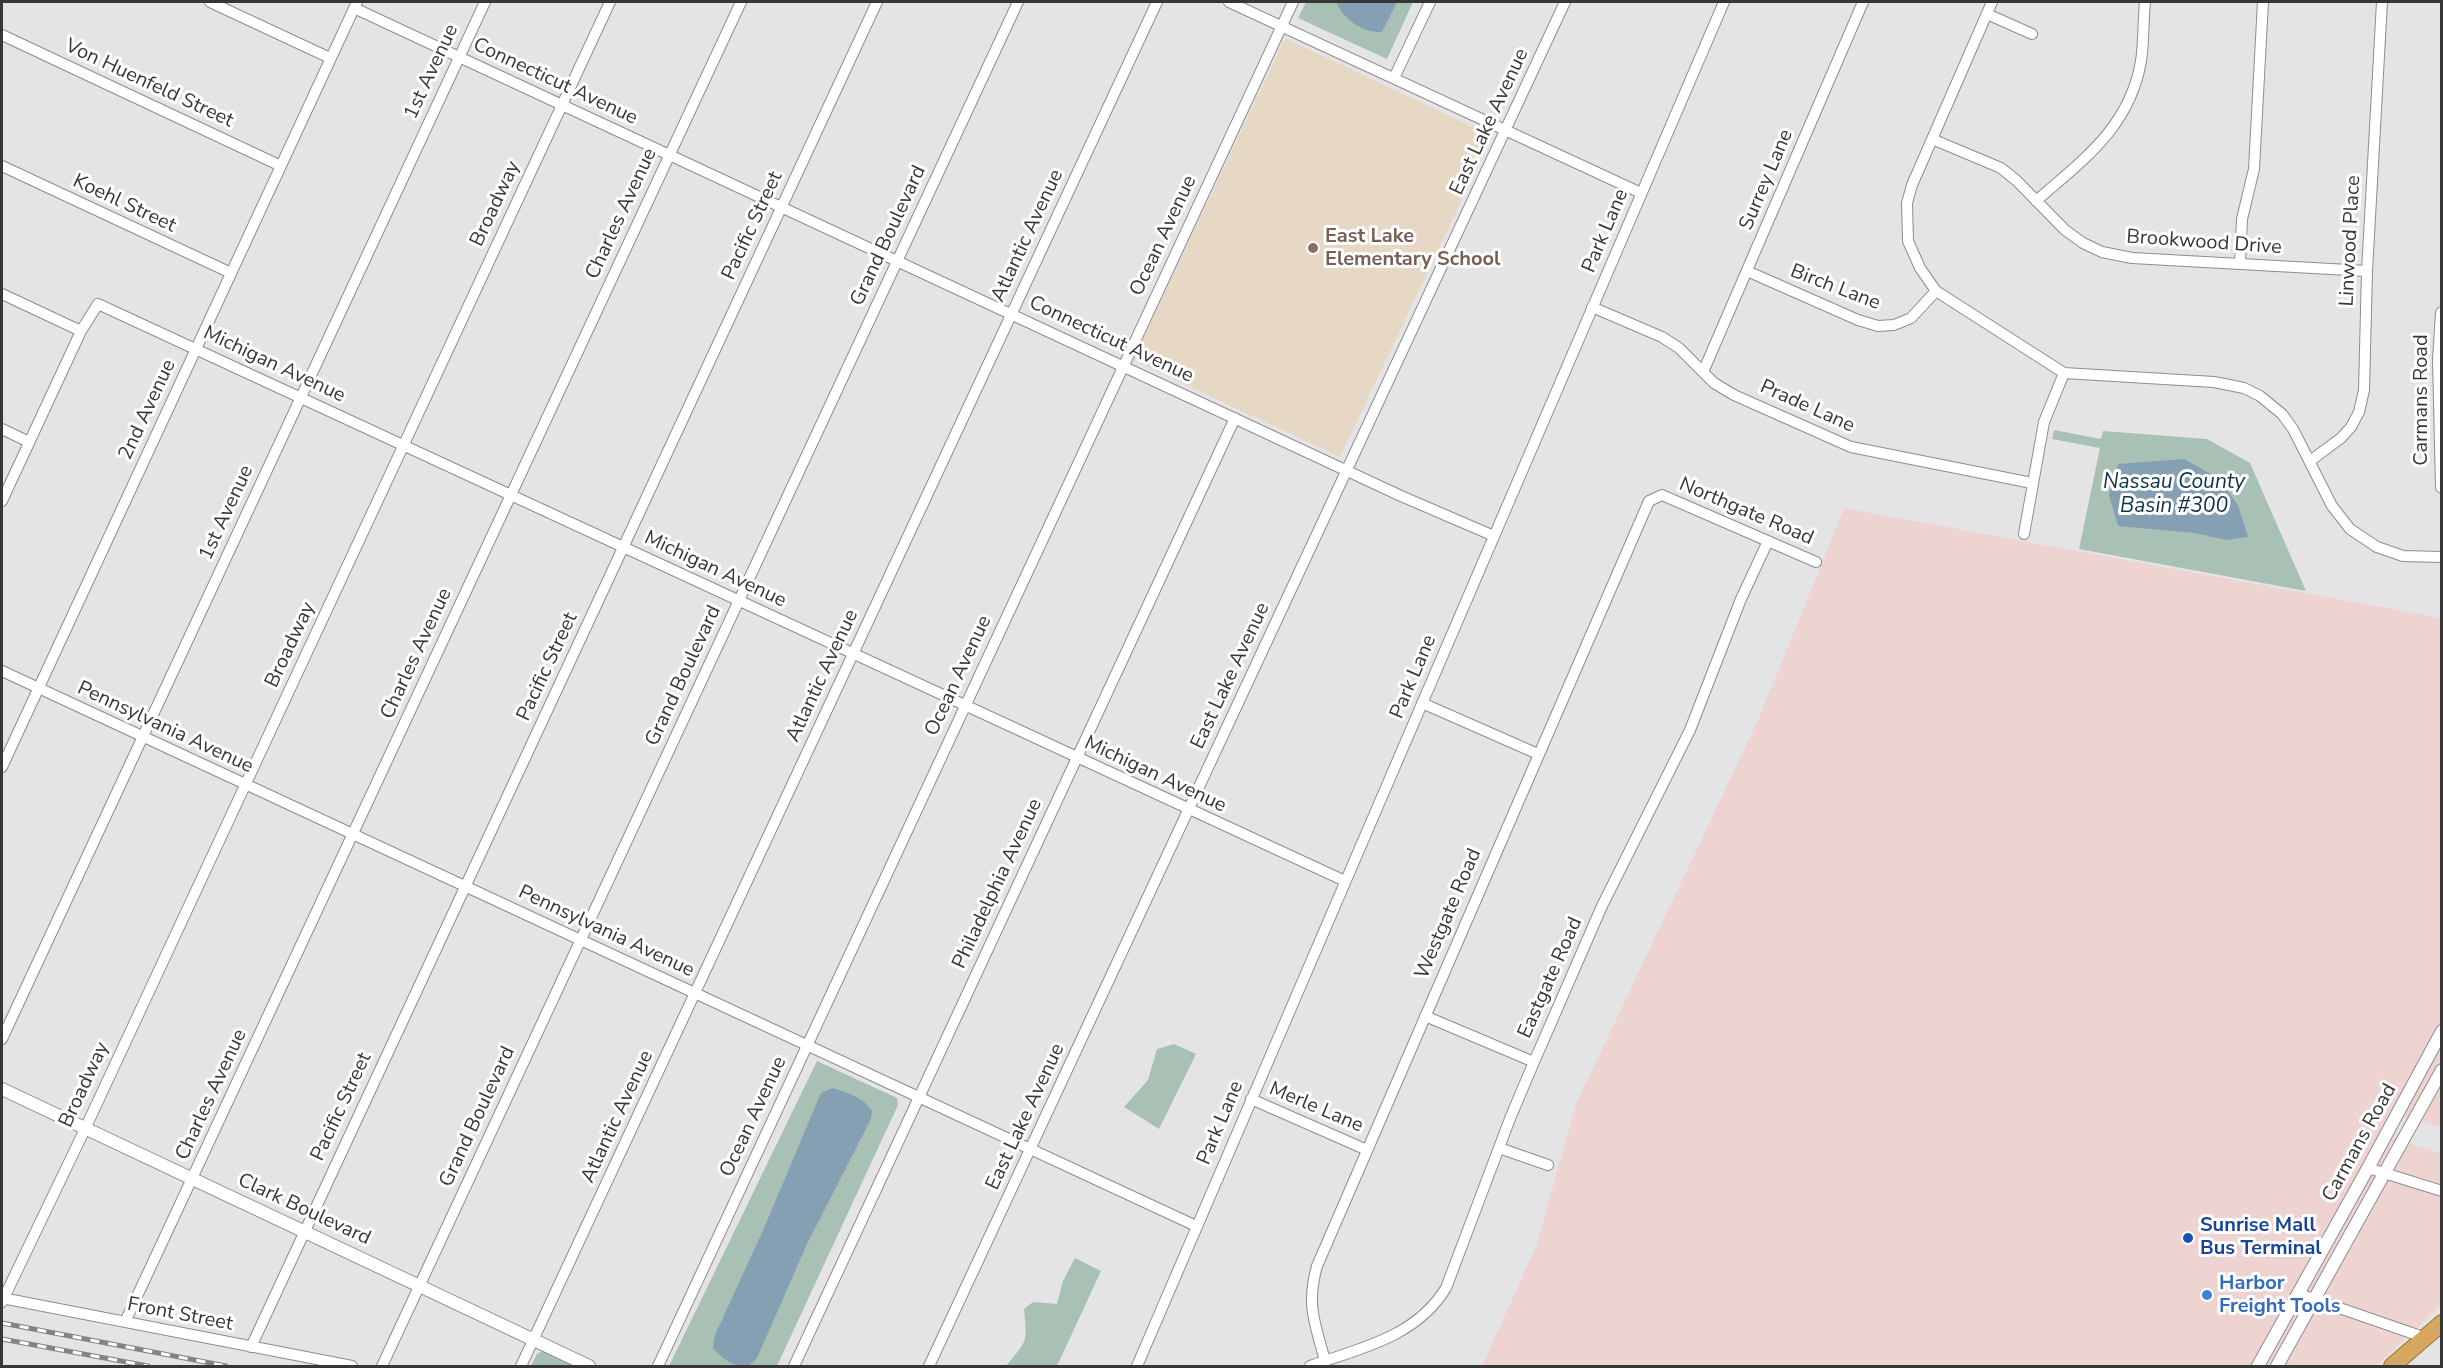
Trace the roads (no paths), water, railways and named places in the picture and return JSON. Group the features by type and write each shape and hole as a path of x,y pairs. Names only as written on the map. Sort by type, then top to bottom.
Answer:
{"highway":[{"path":"2392,1366 2442,1323"}],"street":[{"path":"210,2 330,58"},
{"name":"1st Avenue","path":"2,1039 485,2"},
{"name":"Broadway","path":"2,1299 85,1129 610,2"},
{"name":"Charles Avenue","path":"125,1322 741,2"},
{"name":"Pacific Street","path":"251,1347 877,2"},
{"name":"Grand Boulevard","path":"382,1366 1018,2"},
{"name":"Atlantic Avenue","path":"521,1366 1157,2"},
{"path":"1229,2 1641,193"},
{"name":"Ocean Avenue","path":"658,1366 1293,2"},
{"path":"1394,78 1430,2"},
{"name":"East Lake Avenue","path":"929,1366 1565,2"},
{"name":"Park Lane","path":"1137,1366 1724,2"},
{"name":"Surrey Lane","path":"1703,372 1863,2"},
{"path":"1992,2 1912,184 1907,203 1908,241 1920,268 1936,291 2064,373 2214,381 2244,388 2260,396 2282,414 2301,442 2332,506 2360,537 2377,547 2403,556 2442,557"},
{"path":"2036,201 2095,150 2113,130 2127,106 2141,61 2145,2"},
{"path":"2240,264 2242,219 2254,169 2264,2"},
{"name":"Linwood Place","path":"2310,462 2341,438 2359,412 2364,390 2367,271 2382,2"},
{"name":"2nd Avenue","path":"2,767 355,5"},
{"name":"Connecticut Avenue","path":"355,5 459,57 782,208 1401,496 1494,536"},
{"path":"1987,14 2032,34"},
{"name":"Von Huenfeld Street","path":"2,35 281,166"},
{"name":"Brookwood Drive","path":"1932,139 2001,168 2065,230 2102,252 2132,258 2367,271"},
{"name":"Koehl Street","path":"2,166 231,273"},
{"name":"Birch Lane","path":"1747,271 1858,320 1878,326 1894,324 1911,318 1936,291"},
{"path":"2,294 81,331 2,501"},
{"name":"Michigan Avenue","path":"81,331 98,304 1345,881"},
{"name":"Prade Lane","path":"1593,307 1662,337 1679,348 1714,383 1734,395 1851,447 2032,483"},
{"name":"Carmans Road","path":"2442,313 2439,359 2442,487"},
{"path":"2024,534 2044,422 2064,373"},
{"name":"Philadelphia Avenue","path":"794,1366 1235,418"},
{"path":"2,429 29,442"},
{"name":"Northgate Road","path":"1662,495 1816,562"},
{"name":"Westgate Road","path":"1325,1361 1312,1314 1311,1286 1317,1266 1645,508 1649,501 1662,495"},
{"name":"Eastgate Road","path":"1310,1366 1401,1333 1422,1319 1438,1302 1455,1269 1499,1148 1534,1062 1602,906 1690,730 1741,599 1768,541"},
{"name":"Pennsylvania Avenue","path":"2,671 1196,1226"},
{"path":"1422,703 1538,754"},
{"path":"1425,1016 1534,1062"},
{"name":"Carmans Road","path":"2258,1366 2440,1038"},
{"name":"Carmans Road","path":"2277,1366 2442,1070"},
{"name":"Clark Boulevard","path":"2,1089 589,1366"},
{"name":"Merle Lane","path":"1251,1100 1367,1150"},
{"path":"1499,1148 1548,1165"},
{"path":"2368,1168 2442,1191"},
{"path":"2299,1294 2426,1338"},
{"name":"Front Street","path":"2,1299 352,1366"}],"water":[{"path":"1336,2 1397,2 1382,32 1375,32 1355,24 1343,14"},
{"name":"Nassau County Basin #300","path":"2184,459 2218,478 2238,505 2248,537 2226,540 2195,533 2118,526 2109,495 2118,464"},
{"path":"832,1088 848,1093 864,1102 872,1111 871,1119 807,1244 757,1358 749,1366 733,1364 713,1348 715,1335 764,1228 821,1093"}],"railway":[{"path":"2,1323 226,1366"},
{"path":"2,1339 148,1366"}],"place":[{"name":"East Lake Elementary School","path":"1313,248"},
{"name":"Sunrise Mall Bus Terminal","path":"2188,1238"},
{"name":"Harbor Freight Tools","path":"2207,1295"}]}
